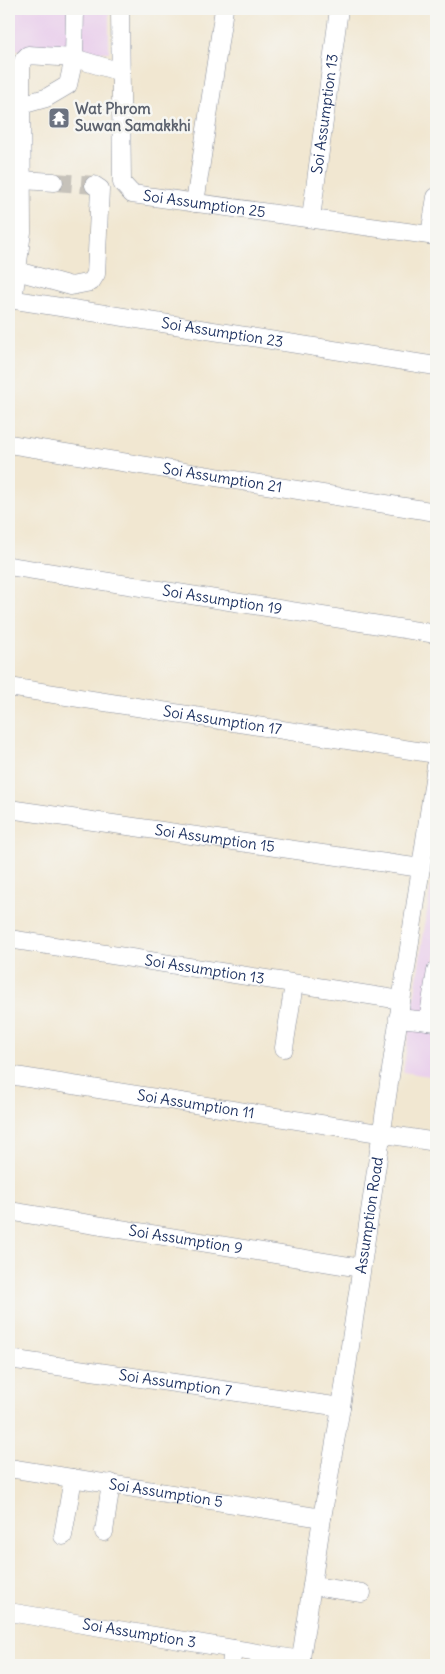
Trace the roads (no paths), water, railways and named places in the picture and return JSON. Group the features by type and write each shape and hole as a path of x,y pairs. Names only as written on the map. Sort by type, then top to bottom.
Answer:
{"street":[{"path":"22,105 46,98 68,85 74,58 75,9"},
{"name":"Soi Assumption 25","path":"120,9 122,183 132,194 433,236"},
{"path":"195,203 224,9"},
{"name":"Soi Assumption 13","path":"311,218 339,9"},
{"path":"11,300 22,232 22,180 15,125 22,105 21,67 24,59 28,55 74,58 121,72"},
{"path":"22,180 54,182"},
{"path":"17,271 71,286 91,282 96,274 100,210 100,189 94,185"},
{"path":"433,236 436,197"},
{"name":"Soi Assumption 23","path":"11,300 436,366"},
{"name":"Soi Assumption 21","path":"9,444 436,512"},
{"name":"Soi Assumption 19","path":"9,566 436,634"},
{"name":"Soi Assumption 17","path":"9,687 436,754"},
{"name":"Assumption Road","path":"300,1663 341,1407 398,1018 427,859 436,766"},
{"name":"Soi Assumption 15","path":"9,809 427,859"},
{"name":"Soi Assumption 13","path":"9,939 401,1000"},
{"path":"398,1018 432,1021 436,971"},
{"path":"284,1048 294,984"},
{"name":"Soi Assumption 11","path":"9,1076 436,1142"},
{"name":"Soi Assumption 9","path":"9,1211 361,1268"},
{"name":"Soi Assumption 7","path":"9,1359 341,1407"},
{"name":"Soi Assumption 5","path":"9,1468 322,1518"},
{"path":"62,1536 73,1478"},
{"path":"104,1532 111,1483"},
{"path":"312,1586 362,1593"},
{"name":"Soi Assumption 3","path":"9,1612 232,1657 300,1663"}],"tunnel":[{"path":"54,182 94,185"}],"place":[{"name":"Wat Phrom Suwan Samakkhi","path":"59,118"}]}
